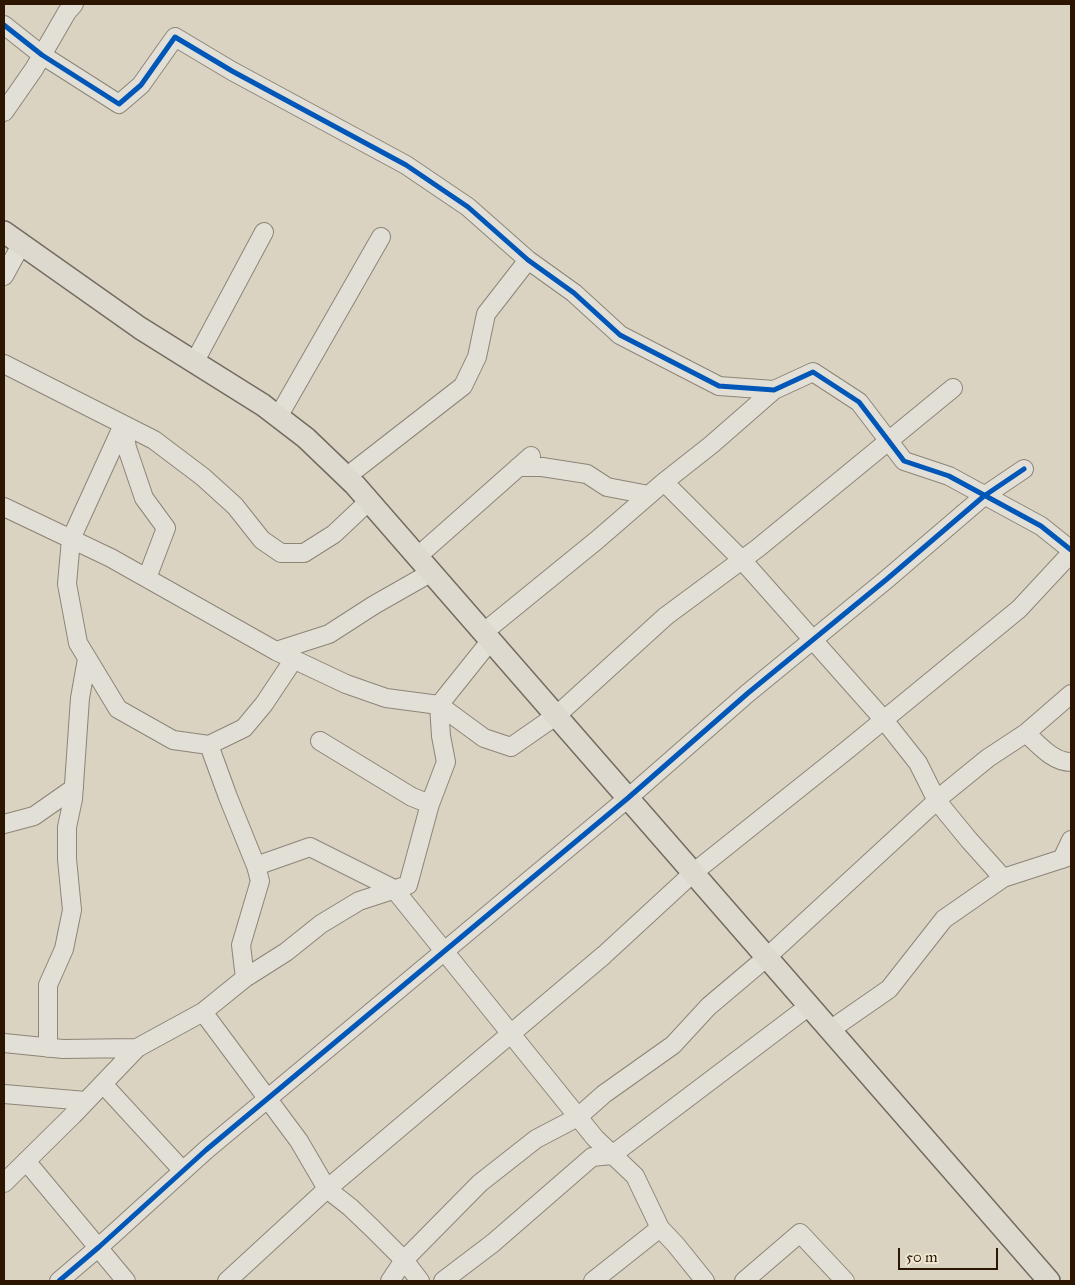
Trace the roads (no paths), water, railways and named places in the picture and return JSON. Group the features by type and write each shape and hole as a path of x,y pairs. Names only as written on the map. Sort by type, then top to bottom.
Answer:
{"main road":[{"path":"4,232 140,328 263,405 306,438 346,477 432,572 1049,1281"}],"street":[{"path":"4,112 67,12 74,4"},
{"path":"4,25 42,54 120,104 141,85 175,37 232,71 406,164 468,206 528,260 574,293 620,335 719,386 774,390"},
{"path":"194,363 264,232"},
{"path":"278,417 381,237"},
{"path":"4,276 21,245"},
{"path":"346,477 463,386 477,358 486,314 528,260"},
{"path":"4,364 154,440 203,477 235,506 262,540 281,553 304,553 334,534 369,501"},
{"path":"4,1183 86,1102 137,1048 203,1012 245,978 286,952 321,924 359,901 408,885 430,804 446,762 441,736 439,705 487,636 664,482 711,445 774,390 813,372 858,402 904,461 949,476 1041,526 1071,552 1019,609 693,873 604,954 327,1189 227,1281"},
{"path":"4,508 111,558 276,651 346,684 386,698 439,705 484,738 511,746 557,715 666,616 742,560 952,388"},
{"path":"123,424 71,539 67,584 78,643 118,709 174,740 209,745 244,728 264,704 294,659"},
{"path":"123,424 127,448 144,498 166,528 147,578"},
{"path":"418,556 525,462 542,467 587,474 607,487 649,495"},
{"path":"59,1281 183,1170 628,798 748,693 887,580 984,496 1024,469"},
{"path":"664,482 742,560 884,720 918,763 937,800 969,840 1004,878"},
{"path":"276,651 329,634 374,605 432,572"},
{"path":"48,1048 48,985 64,950 72,910 67,859 67,827 74,788 80,698 87,659"},
{"path":"390,1281 404,1260 480,1183 536,1139 578,1116 604,1094 673,1045 708,1006 767,957 937,800 988,758 1026,733 1071,694"},
{"path":"1026,733 1049,754 1062,762 1071,762"},
{"path":"320,741 412,797 430,804"},
{"path":"209,745 256,866 260,881 242,945 245,978"},
{"path":"4,824 34,816 74,788"},
{"path":"830,1030 889,989 944,919 1004,878 1066,858 1071,840"},
{"path":"256,866 310,847 394,889 596,1138 635,1176 660,1228 705,1281"},
{"path":"443,1281 493,1243 592,1157 612,1155 809,1006"},
{"path":"203,1012 298,1141 327,1189 350,1207 404,1260 420,1281"},
{"path":"4,1043 63,1050 137,1048"},
{"path":"103,1084 183,1170"},
{"path":"4,1094 86,1102"},
{"path":"26,1162 126,1281"},
{"path":"593,1281 660,1228"},
{"path":"744,1281 800,1233 845,1281"}]}
